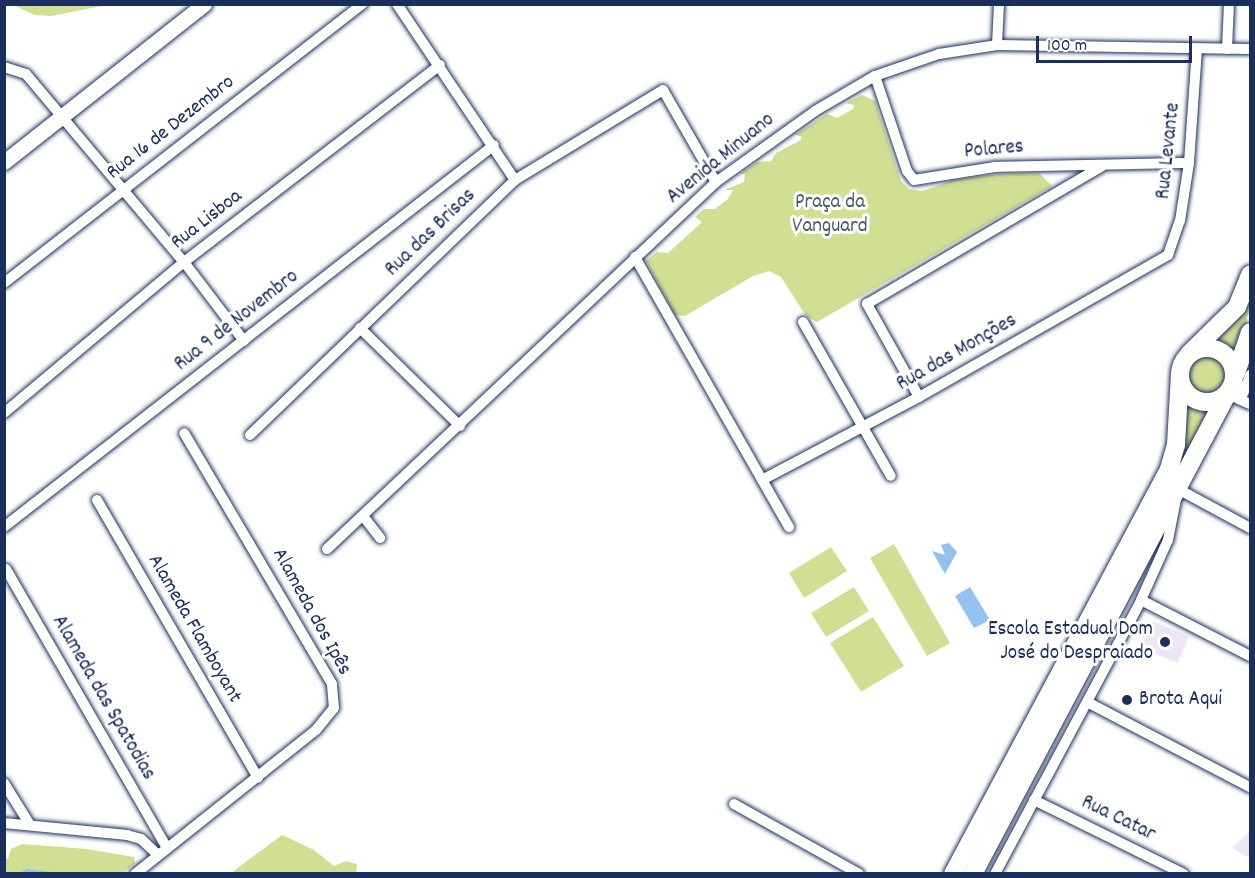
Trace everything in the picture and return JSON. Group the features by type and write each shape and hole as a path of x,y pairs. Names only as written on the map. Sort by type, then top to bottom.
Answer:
{"main road":[{"path":"953,873 1169,469 1176,445 1180,373 1188,355 1237,307 1251,274"},
{"path":"973,873 1059,735 1178,489 1240,389 1251,332"},
{"path":"1188,355 1202,348 1218,349 1230,359 1240,389"},
{"path":"1180,373 1185,391 1200,402 1217,400 1240,389"}],"street":[{"path":"4,162 204,4"},
{"name":"Rua 16 de Dezembro","path":"4,284 363,4"},
{"path":"397,4 440,64 515,180"},
{"path":"997,45 999,4"},
{"path":"1227,49 1229,4"},
{"name":"Avenida Minuano","path":"327,549 716,183 815,111 875,76 939,54 997,45 1251,49"},
{"name":"Rua Levante","path":"1167,255 1180,221 1189,163 1197,49"},
{"name":"Rua Lisboa","path":"4,413 184,262 440,64"},
{"path":"4,67 26,74 184,262 244,341"},
{"name":"Polares","path":"875,76 907,171 914,180 995,167 1189,163"},
{"name":"Rua das Brisas","path":"250,435 515,180 663,90 716,183"},
{"name":"Rua 9 de Novembro","path":"4,527 494,145"},
{"path":"919,397 867,304 1102,166"},
{"name":"Rua das Monções","path":"762,480 919,397 1167,255"},
{"path":"635,257 789,527"},
{"path":"802,322 891,476"},
{"path":"360,328 460,426"},
{"name":"Alameda dos Ipês","path":"135,873 166,846 258,778 316,730 334,708 332,684 184,433"},
{"path":"995,873 1034,800 1059,735 1089,703 1141,600 1175,518 1178,489 1251,528"},
{"name":"Alameda Flamboyant","path":"97,500 258,778"},
{"path":"363,516 380,538"},
{"name":"Alameda das Spatodias","path":"6,569 166,846"},
{"path":"1141,600 1251,656"},
{"path":"1089,703 1251,787"},
{"path":"4,783 30,825"},
{"name":"Rua Catar","path":"1034,800 1184,873"},
{"path":"734,804 859,873"},
{"path":"4,823 127,834 141,839 157,854"}],"shaded area":[{"name":"Escola Estadual Dom José do Despraiado","path":"1152,621 1189,636 1178,663 1141,648"},
{"path":"1250,831 1250,858 1232,848"}],"green space":[{"path":"13,5 107,5 51,16 35,15"},
{"name":"Praça da Vanguard","path":"862,95 875,101 901,181 909,189 922,191 953,180 998,174 1039,173 1052,186 817,322 806,316 781,277 769,271 753,276 685,316 675,315 646,261 657,252 668,253 702,222 695,217 704,209 715,209 728,199 733,190 724,190 744,182 745,174 740,174 757,162 771,161 776,153 801,140 801,136 795,135 827,114 837,118 853,109 854,105 846,103"},
{"path":"1246,298 1250,300 1250,309 1235,360 1227,350 1208,343"},
{"path":"1207,352 1223,359 1230,375 1223,391 1207,398 1191,391 1184,375 1191,359"},
{"path":"1187,399 1203,407 1218,406 1179,482 1176,461"},
{"path":"894,544 950,643 927,656 870,558"},
{"path":"831,547 847,571 804,598 789,573"},
{"path":"854,587 869,611 826,637 811,613"},
{"path":"873,617 904,666 861,692 830,643"},
{"path":"282,835 314,850 334,866 346,861 357,864 356,873 231,873"},
{"path":"22,844 87,849 134,857 135,863 123,873 5,873 5,859 8,859 11,849"}],"water":[{"path":"949,543 957,552 945,574 932,551 945,555 941,545"},
{"path":"970,587 990,620 974,628 955,596"}],"waterway":[{"path":"19,874 27,870 61,874"}],"place":[{"name":"Escola Estadual Dom José do Despraiado","path":"1165,642"},
{"name":"Brota Aqui","path":"1127,700"}]}
